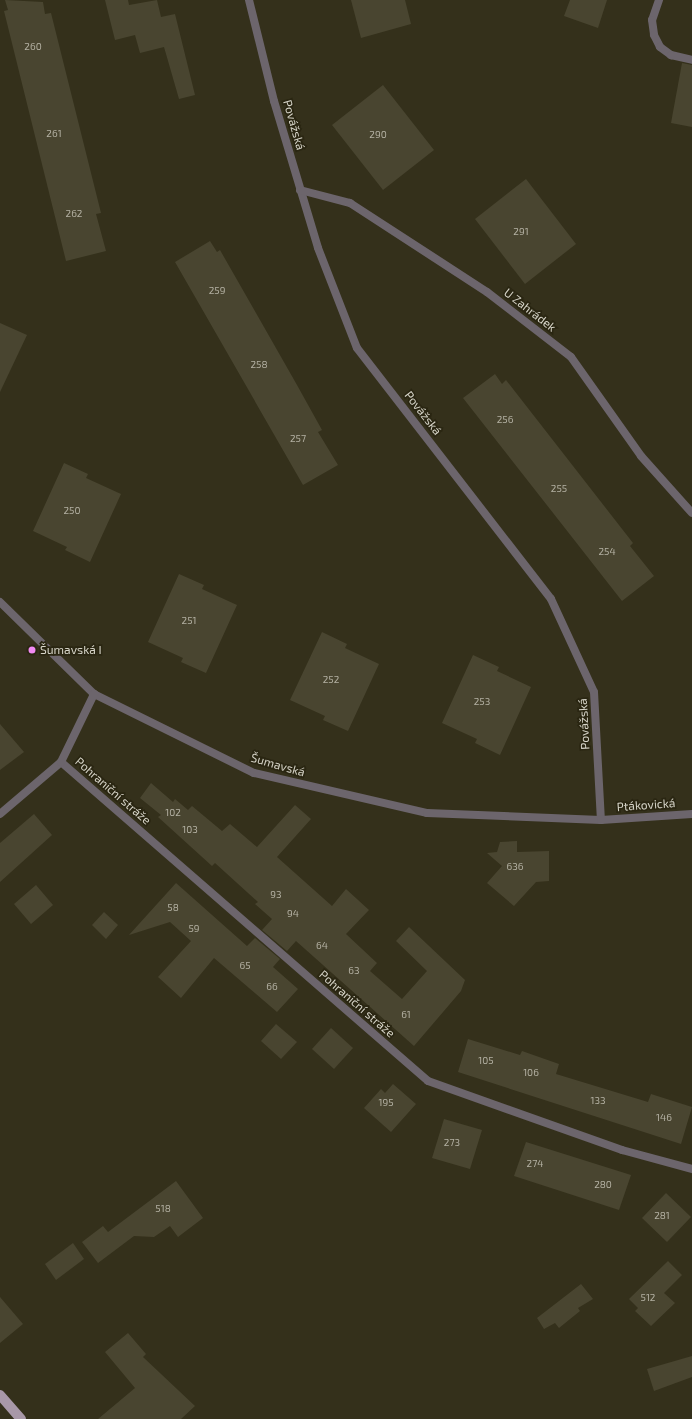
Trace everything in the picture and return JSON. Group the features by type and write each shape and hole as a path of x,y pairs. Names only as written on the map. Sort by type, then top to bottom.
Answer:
{"main road":[{"path":"0,1395 21,1419"}],"street":[{"name":"Povážská","path":"249,0 274,101 300,190 318,248 357,348 551,599 594,692 601,820"},
{"path":"659,0 652,20 654,35 660,47 671,55 692,60"},
{"name":"U Zahrádek","path":"300,190 350,203 487,292 571,357 642,456 692,513"},
{"name":"Šumavská","path":"0,602 94,694 254,773 427,813 601,820"},
{"name":"Pohraniční stráže","path":"0,814 61,762 94,694"},
{"name":"Pohraniční stráže","path":"61,762 428,1081 622,1150 692,1169"},
{"name":"Ptákovická","path":"601,820 692,814"}],"building":[{"path":"5,0 43,2 45,14 51,13 101,213 96,214 106,251 66,261 4,11 8,10"},
{"path":"105,0 128,0 129,5 157,0 161,17 175,14 195,95 179,99 164,47 140,53 135,35 115,40"},
{"path":"351,0 405,0 411,24 361,38"},
{"path":"570,0 607,0 598,28 564,16"},
{"path":"682,63 692,65 692,127 671,123"},
{"path":"383,85 434,150 383,190 332,125"},
{"path":"526,179 576,244 525,284 475,219"},
{"path":"210,241 217,252 220,250 322,430 318,432 338,465 303,485 175,262"},
{"path":"0,323 27,335 0,392"},
{"path":"495,374 502,384 506,380 633,543 630,546 654,576 622,601 463,398"},
{"path":"64,463 88,474 86,478 121,494 90,562 65,550 67,547 33,531"},
{"path":"179,574 204,585 202,589 237,605 206,673 181,662 183,658 148,642"},
{"path":"322,632 347,644 345,648 379,664 348,731 323,720 325,716 290,700"},
{"path":"473,655 499,667 497,671 531,687 500,755 475,743 477,739 442,723"},
{"path":"0,724 24,752 0,770"},
{"path":"151,783 173,802 175,799 188,810 192,806 222,831 230,824 257,847 295,805 311,819 277,857 332,906 346,889 369,910 346,934 377,963 370,971 402,999 427,971 396,941 409,927 465,980 461,991 414,1046 296,941 287,951 262,930 272,919 255,904 258,902 215,863 212,866 158,817 161,815 140,798"},
{"path":"34,814 52,835 0,882 0,843"},
{"path":"517,841 517,852 549,851 549,881 536,882 514,906 487,883 502,866 487,853 497,852 500,842"},
{"path":"176,883 247,946 255,938 280,959 273,967 298,989 277,1012 214,958 181,998 158,977 191,941 170,922 129,935"},
{"path":"36,885 53,905 31,924 14,904"},
{"path":"104,912 118,925 106,939 92,925"},
{"path":"276,1024 297,1042 281,1059 261,1041"},
{"path":"331,1028 353,1048 334,1069 312,1049"},
{"path":"468,1039 520,1055 522,1051 559,1064 556,1074 648,1102 651,1094 692,1107 681,1144 458,1072"},
{"path":"393,1084 416,1104 391,1132 364,1108 381,1089 385,1093"},
{"path":"444,1119 482,1130 470,1169 432,1158"},
{"path":"526,1142 631,1175 619,1210 514,1176"},
{"path":"176,1181 203,1218 178,1237 170,1226 154,1237 134,1236 98,1263 82,1242 103,1226 108,1232"},
{"path":"666,1193 691,1217 667,1242 642,1218"},
{"path":"73,1243 84,1259 56,1280 45,1264"},
{"path":"668,1261 682,1275 664,1293 675,1303 651,1326 635,1311 638,1308 629,1299"},
{"path":"581,1284 593,1299 578,1308 580,1311 559,1328 555,1323 544,1329 537,1318"},
{"path":"0,1297 23,1324 0,1343"},
{"path":"128,1333 146,1354 143,1357 195,1406 181,1419 98,1419 135,1388 105,1352"},
{"path":"692,1356 692,1377 654,1391 647,1369"}],"place":[{"name":"Šumavská I","path":"32,650"}]}
